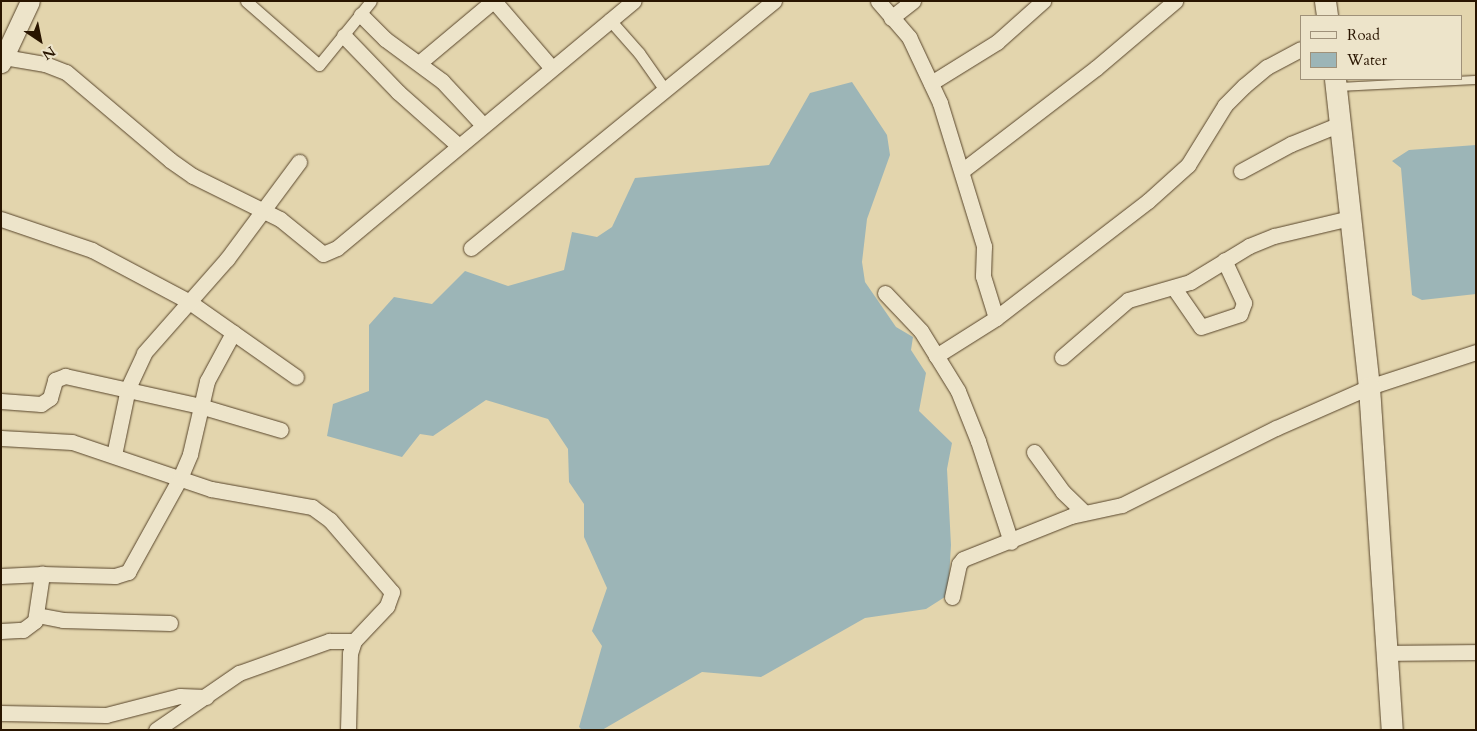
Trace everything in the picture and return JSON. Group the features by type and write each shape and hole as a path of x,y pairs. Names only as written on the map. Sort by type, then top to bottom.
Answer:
{"main road":[{"path":"1325,1 1327,15"},
{"path":"1336,83 1369,387 1385,653 1392,730"}],"street":[{"path":"30,1 2,61 46,64 66,72 170,160 192,176 280,219 316,251 323,254 330,252 550,67 633,1"},
{"path":"246,1 319,65 371,1"},
{"path":"419,63 493,1 550,67"},
{"path":"471,248 774,1"},
{"path":"878,1 909,37 931,82 963,170 984,246 983,276 996,318"},
{"path":"891,18 913,1"},
{"path":"931,82 997,42 1043,1"},
{"path":"963,170 1096,68 1175,1"},
{"path":"361,15 385,39 442,81 482,124"},
{"path":"609,19 643,58 665,90"},
{"path":"344,36 398,92 458,145"},
{"path":"936,356 996,318 1174,179 1188,165 1225,105 1267,67 1300,49"},
{"path":"1241,171 1291,144 1340,124"},
{"path":"114,455 128,388 144,353 227,259 299,162"},
{"path":"1,218 92,250 188,301 296,378"},
{"path":"1062,357 1118,306 1139,296 1174,288 1190,282 1224,260 1274,236 1350,218"},
{"path":"1174,288 1201,326 1240,314 1244,303 1224,260"},
{"path":"886,293 921,331 958,391 1011,542"},
{"path":"1,576 42,574 115,576 128,572 180,478 190,454 206,381 233,333"},
{"path":"952,597 959,564 963,559 1011,542 1084,512 1122,505 1276,428 1369,387 1476,352"},
{"path":"1,401 40,404 50,398 55,380 65,376 128,388 200,406 281,430"},
{"path":"1,438 59,440 114,455 211,489 312,507 330,520 392,592 388,606 354,641 350,653 348,730"},
{"path":"1034,452 1063,492 1084,512"},
{"path":"1,631 23,630 35,621 42,574"},
{"path":"37,615 63,620 170,623"},
{"path":"156,730 239,673 329,641 354,641"},
{"path":"1385,653 1476,652"},
{"path":"1,713 106,715 180,696 206,697"}],"lane":[{"path":"1336,83 1476,80"}],"water":[{"path":"852,82 887,135 890,155 867,219 862,262 865,282 896,327 913,337 911,350 926,373 919,411 952,443 947,469 951,545 948,595 926,609 865,618 761,677 702,672 602,730 582,730 579,727 602,646 592,631 607,588 584,537 584,504 569,482 568,449 548,419 486,400 433,436 420,434 402,457 327,436 333,404 369,391 369,325 394,297 432,304 465,271 508,286 564,270 572,232 597,237 612,227 635,178 769,165 810,93"},
{"path":"1476,145 1476,294 1422,300 1412,295 1401,168 1392,161 1409,150"}]}
